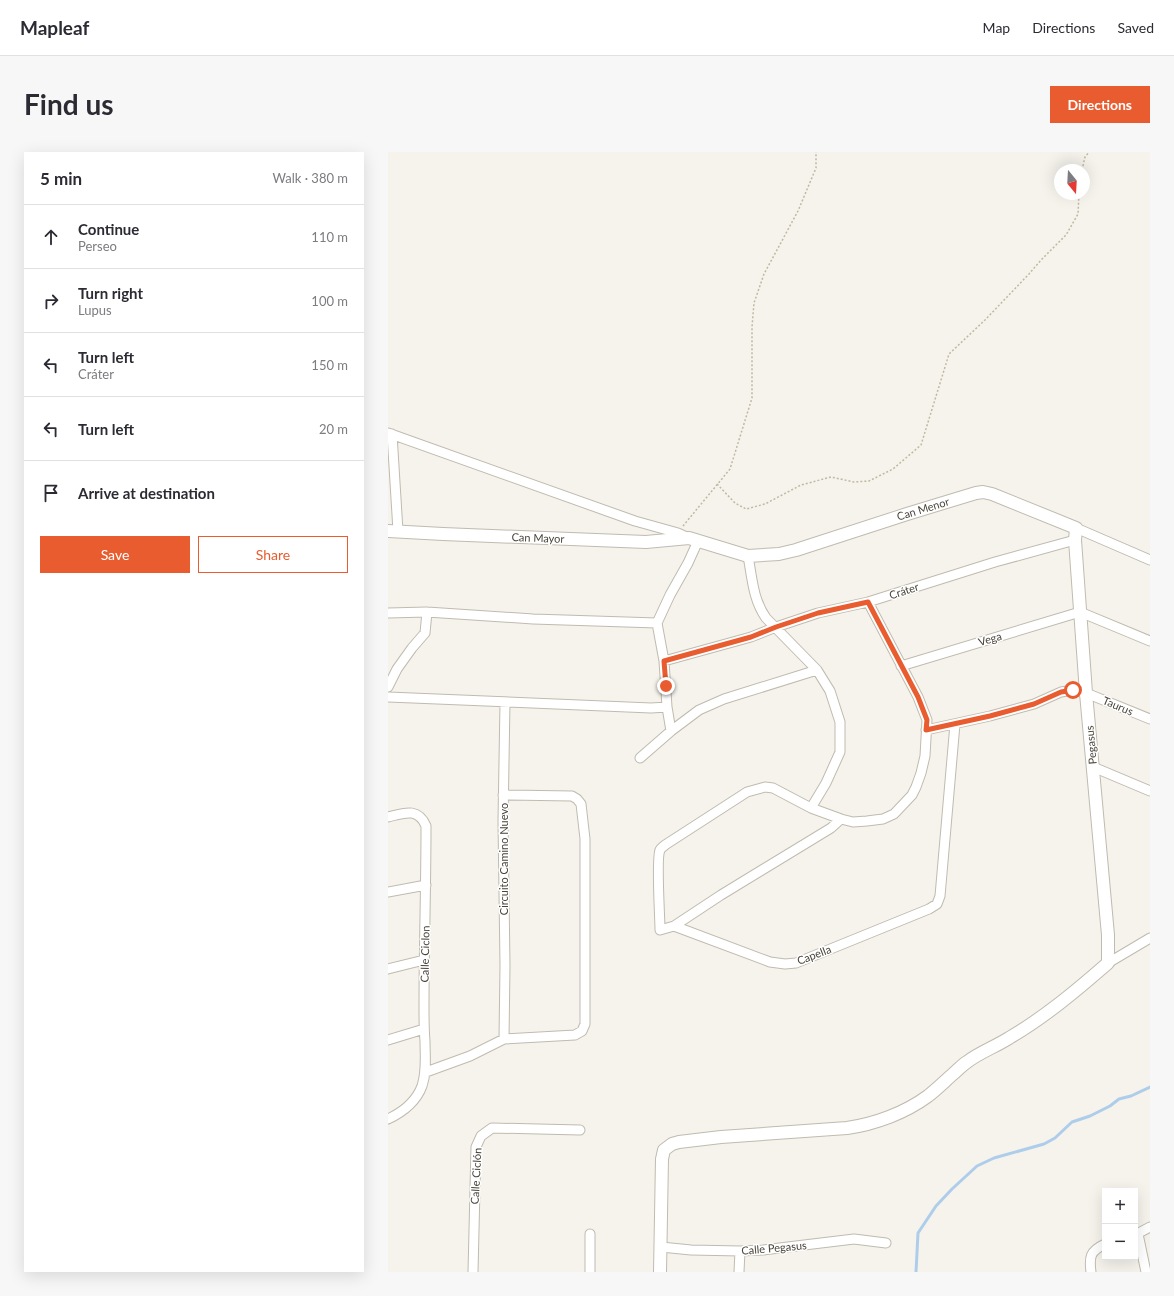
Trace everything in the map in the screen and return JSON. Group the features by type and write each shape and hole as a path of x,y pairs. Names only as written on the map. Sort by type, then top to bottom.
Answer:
{"street":[{"path":"393,531 390,433 635,521 688,537 688,563 657,623 664,661 667,707 671,731"},
{"name":"Can Menor","path":"688,537 748,556 779,554 983,492 992,494 1075,534 1150,560"},
{"name":"Can Mayor","path":"393,531 646,542 688,537"},
{"name":"Cráter","path":"664,661 751,637 818,613 868,602 996,562 1075,534"},
{"name":"Pegasus","path":"1075,534 1086,693 1108,935 1108,962"},
{"path":"748,556 756,597 760,609 766,618 817,670 830,690 840,722 840,752 826,783 811,808 853,822 883,819 894,814 914,791 921,773 927,720 918,697 868,602"},
{"path":"388,613 427,612 533,619 657,623"},
{"path":"388,687 396,669 425,633 427,612"},
{"path":"1080,612 1150,642"},
{"name":"Vega","path":"901,666 1080,612"},
{"path":"640,758 671,731 699,710 724,699 817,670"},
{"name":"Taurus","path":"926,730 990,716 1034,704 1061,692 1073,690 1086,693 1150,720"},
{"path":"388,697 651,708 667,707"},
{"path":"503,795 505,702"},
{"name":"Capella","path":"811,808 773,788 757,788 747,792 660,849 660,930 674,926 770,962 785,964 796,963 930,909 937,904 940,896 956,724"},
{"path":"1093,767 1150,791"},
{"name":"Circuito Camino Nuevo","path":"503,795 572,796 581,804 585,839 585,1024 582,1031 574,1035 504,1039 505,966 503,795"},
{"name":"Calle Ciclon","path":"388,818 403,813 411,813 418,815 423,819 426,826 424,960 424,1029 426,1072 422,1086 409,1105 401,1113 388,1118"},
{"path":"674,926 721,895 831,828 841,819"},
{"path":"388,892 426,885"},
{"path":"660,1272 662,1159 664,1150 672,1144 721,1138 847,1128 860,1126 904,1110 927,1096 965,1062 1009,1039 1065,1000 1108,962 1150,938"},
{"path":"388,969 424,960"},
{"path":"388,1040 424,1029"},
{"path":"426,1072 470,1056 504,1039"},
{"name":"Calle Ciclón","path":"473,1272 476,1147 481,1136 492,1128 580,1130"},
{"path":"1138,1233 1150,1227"},
{"path":"590,1234 590,1272"},
{"path":"1138,1238 1146,1272"},
{"name":"Calle Pegasus","path":"661,1247 691,1250 740,1251 764,1250 854,1239 886,1243"},
{"path":"1091,1272 1091,1255 1099,1246 1102,1245"},
{"path":"739,1272 740,1251"}],"path":[{"path":"688,537 717,484 730,469 752,398 752,327 754,303 764,274 798,211 816,168 816,152"},
{"path":"1083,164 1085,157 1089,152"},
{"path":"717,484 735,502 746,509 765,504 801,485 831,477 854,482 869,481 893,469 920,445 949,354 985,320 1066,235 1078,214 1079,200"}],"waterway":[{"path":"916,1272 918,1233 936,1206 977,1166 994,1158 1044,1144 1055,1138 1072,1122 1090,1116 1110,1106 1119,1099 1131,1096 1150,1087"}],"route":[{"path":"666,686 664,661 751,637 818,613 868,602 918,697 927,720 926,730 990,716 1034,704 1061,692 1073,690"}]}
